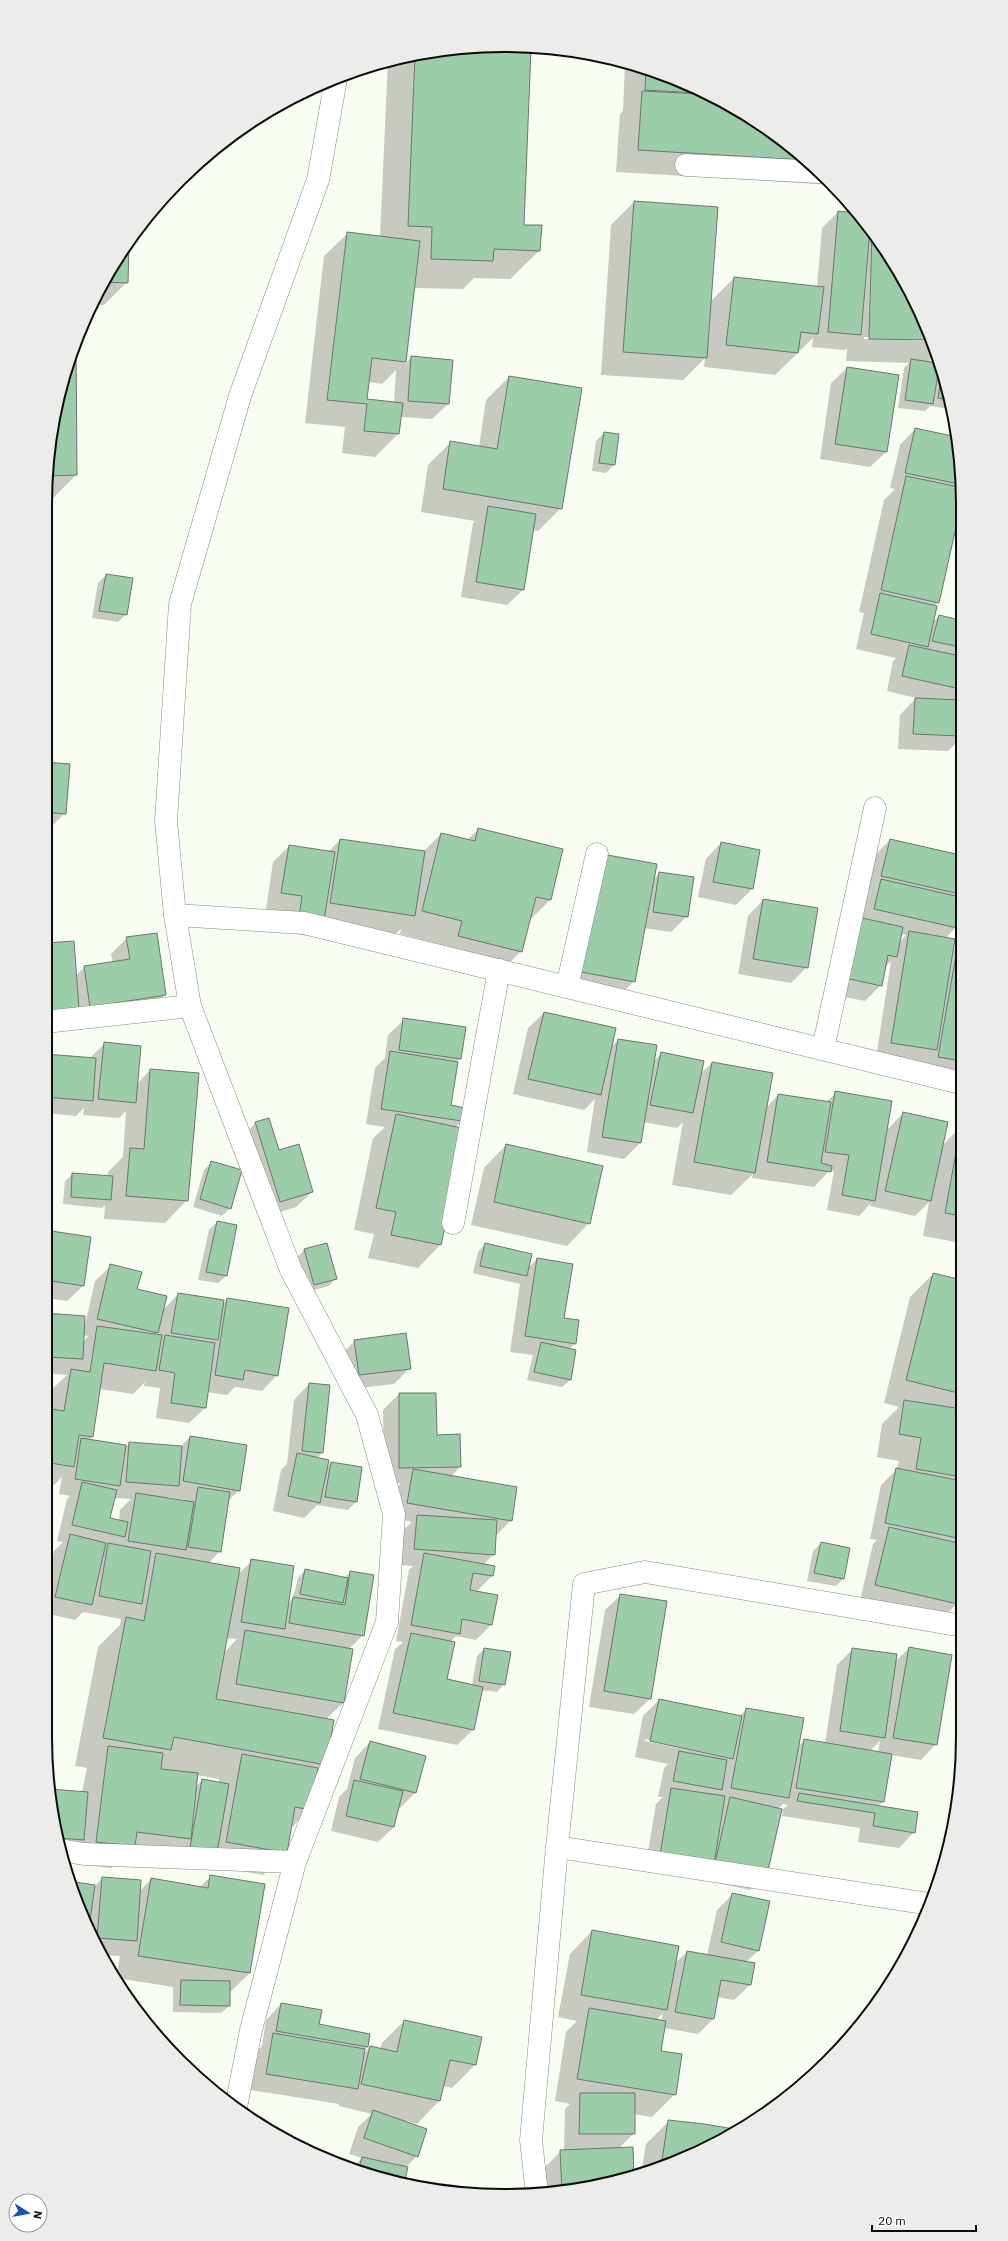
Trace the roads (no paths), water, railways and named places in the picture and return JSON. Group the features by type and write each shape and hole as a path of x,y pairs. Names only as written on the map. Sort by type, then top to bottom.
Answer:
{"street":[{"path":"237,2102 251,2030 295,1862 387,1622 394,1514 367,1415 291,1270 190,1006 175,915 166,820 180,604 240,396 318,180 335,85"},
{"path":"686,165 810,172"},
{"path":"823,1049 875,808"},
{"path":"567,986 596,854"},
{"path":"175,915 304,923 956,1082"},
{"path":"453,1223 500,970"},
{"path":"52,1021 190,1006"},
{"path":"536,2188 531,2140 557,1847 584,1584 645,1572 956,1625"},
{"path":"557,1847 924,1903"},
{"path":"66,1851 84,1854 295,1862"}]}
